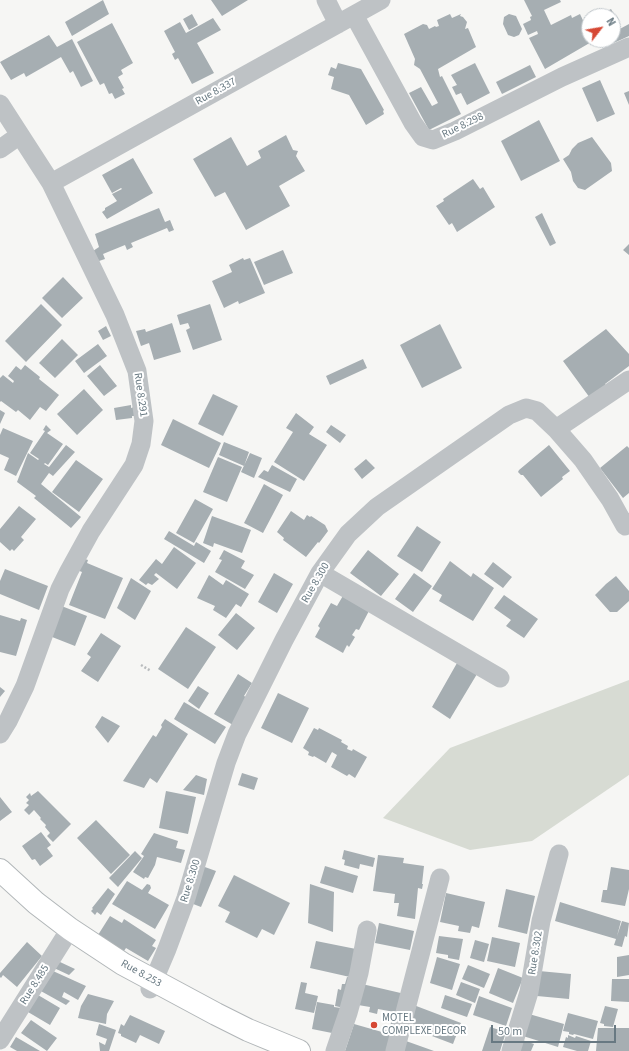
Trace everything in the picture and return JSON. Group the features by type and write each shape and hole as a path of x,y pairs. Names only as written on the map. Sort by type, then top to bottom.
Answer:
{"highway":[{"name":"Rue 8.253","path":"0,870 36,903 67,935"},
{"name":"Rue 8.253","path":"0,885 67,935 123,964 152,985 230,1034 273,1051"},
{"name":"Rue 8.253","path":"152,985 248,1030 298,1051"}],"street":[{"name":"Rue 8.298","path":"326,0 346,19 423,137 433,140 455,131 562,77 629,47"},
{"name":"Rue 8.337","path":"52,184 381,0"},
{"name":"Rue 8.291","path":"0,104 52,184 115,315 128,344 137,371 144,421 141,444 134,465 91,531 68,571 25,686 0,734"},
{"path":"0,149 20,135"},
{"path":"556,429 629,380"},
{"name":"Rue 8.300","path":"152,985 186,898 226,763 237,734 284,640 320,573 348,534 378,507 509,415 526,408 537,411 556,429 583,460 628,527"},
{"path":"320,573 500,678"},
{"name":"Rue 8.302","path":"511,1051 530,992 541,921 559,854"},
{"path":"395,1051 440,878"},
{"path":"335,1051 359,974 367,930"},
{"name":"Rue 8.485","path":"0,1040 67,935"}],"path":[{"path":"141,665 151,671"}],"shaded area":[{"path":"629,680 629,775 532,841 470,850 383,818 450,748"}],"building":[{"path":"103,0 109,14 72,36 65,22"},
{"path":"211,0 248,0 222,16"},
{"path":"524,0 560,0 561,2 544,10 551,25 571,15 572,18 580,14 581,48 545,69 529,38 538,34 537,31 528,35 523,24 531,20 530,17 532,16"},
{"path":"192,14 198,25 189,30 183,19"},
{"path":"450,14 452,18 461,14 460,16 467,22 465,29 468,28 476,47 438,69 440,77 442,76 461,114 429,130 409,93 421,87 432,106 438,103 420,69 414,65 415,59 404,34 423,24 427,25 429,29 439,26 437,20"},
{"path":"509,14 516,16 522,29 519,35 514,37 508,35 503,24 504,17"},
{"path":"213,18 221,30 197,43 214,73 192,84 178,58 175,60 172,54 175,52 164,31 180,22 186,33"},
{"path":"112,23 133,63 121,70 123,74 118,77 124,88 122,89 125,94 115,99 112,93 109,94 104,83 100,85 77,42"},
{"path":"629,24 629,36 621,40 621,28"},
{"path":"49,35 57,47 72,39 93,81 81,87 73,71 70,73 61,57 26,77 24,73 11,80 0,62"},
{"path":"338,63 361,69 384,110 384,114 366,125 349,95 331,89 334,77 328,75 331,67 336,69"},
{"path":"475,63 490,93 467,105 461,93 456,95 452,87 457,85 451,75"},
{"path":"530,65 536,77 502,94 496,82"},
{"path":"600,80 615,114 597,122 582,88"},
{"path":"629,91 629,105 624,93"},
{"path":"539,120 560,161 521,181 501,141"},
{"path":"286,135 293,150 298,151 296,156 305,171 279,186 290,206 246,230 225,192 215,197 193,159 231,137 247,166 261,158 258,151"},
{"path":"592,137 611,163 612,171 585,190 578,188 573,181 571,172 563,159 569,155 578,143"},
{"path":"133,158 153,193 107,219 102,212 105,208 117,201 112,194 122,189 121,188 112,193 102,175"},
{"path":"473,179 480,189 483,187 495,207 457,232 452,223 449,225 436,206 444,201 443,199"},
{"path":"159,208 165,222 170,220 174,230 169,232 167,228 131,243 133,247 127,250 125,245 103,254 105,259 99,261 93,251 99,247 95,234"},
{"path":"542,213 556,243 550,246 535,217"},
{"path":"629,244 629,255 623,250"},
{"path":"283,250 293,273 264,285 254,262"},
{"path":"243,258 244,260 250,258 265,293 239,304 238,301 224,308 212,281 232,272 229,265"},
{"path":"63,277 83,298 62,318 42,298"},
{"path":"41,304 62,325 26,362 5,341"},
{"path":"210,304 222,340 193,350 186,330 190,328 188,323 180,325 177,315"},
{"path":"172,323 181,352 154,360 149,343 141,346 136,331 145,329 146,332"},
{"path":"440,324 462,368 422,388 400,345"},
{"path":"106,326 111,336 103,340 98,331"},
{"path":"606,329 629,354 629,366 605,384 606,386 590,398 563,361"},
{"path":"62,339 78,355 55,378 39,363"},
{"path":"98,344 107,356 84,373 75,361"},
{"path":"363,359 367,368 330,385 326,376"},
{"path":"25,365 40,377 39,379 59,395 46,411 40,407 30,420 18,410 16,412 1,401 0,402 0,378 3,375 13,383 14,381 8,376 16,366 21,370"},
{"path":"100,365 117,386 104,396 87,376"},
{"path":"84,389 103,410 77,435 57,414"},
{"path":"213,394 238,406 223,436 198,424"},
{"path":"131,405 131,408 134,407 135,416 132,416 132,418 116,420 114,408"},
{"path":"0,410 5,413 0,424"},
{"path":"296,413 314,427 309,434 327,445 304,481 274,462 293,432 286,428"},
{"path":"173,419 221,443 209,468 161,445"},
{"path":"46,425 51,430 47,433 63,444 48,465 45,463 44,464 49,467 66,445 75,452 53,476 49,473 41,484 81,517 71,528 34,498 36,496 17,482 28,453 38,460 39,459 30,453 45,431 43,430"},
{"path":"331,425 346,435 340,443 326,432"},
{"path":"3,428 33,441 16,476 4,470 9,458 0,454 0,435"},
{"path":"224,442 249,452 244,466 219,455"},
{"path":"549,445 570,471 562,477 563,479 541,497 523,475 518,472"},
{"path":"627,446 629,448 629,493 623,498 600,468"},
{"path":"250,453 262,458 254,478 241,472"},
{"path":"218,457 242,467 227,502 203,492"},
{"path":"366,459 375,468 362,479 354,469"},
{"path":"76,460 103,479 79,512 52,492"},
{"path":"272,465 297,479 290,492 258,477 264,470 268,472"},
{"path":"264,484 283,495 263,533 244,523"},
{"path":"195,499 213,509 194,543 176,533"},
{"path":"19,506 36,519 21,537 24,540 14,551 12,549 10,551 0,542 0,529"},
{"path":"291,511 304,520 307,515 310,517 311,516 325,525 328,531 306,557 283,540 284,538 277,532"},
{"path":"212,516 251,530 242,553 214,543 213,547 203,543"},
{"path":"417,526 441,542 422,572 397,556"},
{"path":"169,531 194,546 196,542 211,551 204,563 164,539"},
{"path":"174,547 196,563 177,589 156,573 154,575 159,579 152,585 148,583 146,585 139,580 156,559 162,564"},
{"path":"224,550 245,561 241,568 254,575 245,589 215,572 222,560 219,559"},
{"path":"368,550 399,574 381,596 350,573"},
{"path":"82,558 88,560 87,563 123,578 105,619 69,605 82,572 77,570"},
{"path":"450,561 471,577 473,573 494,588 473,621 439,601 442,595 432,589"},
{"path":"493,562 512,577 503,588 484,574"},
{"path":"5,569 48,586 39,610 0,594 0,581"},
{"path":"274,573 293,584 277,613 258,602"},
{"path":"414,573 432,586 413,612 395,599"},
{"path":"209,575 223,585 226,580 249,594 241,607 236,604 226,618 213,610 215,606 197,598"},
{"path":"616,576 629,591 629,601 617,612 610,612 595,595"},
{"path":"131,578 151,591 135,620 117,608"},
{"path":"344,594 370,609 359,630 356,629 352,635 355,637 349,647 347,645 343,653 315,637 320,628 318,626 331,603 337,606"},
{"path":"504,595 538,619 524,638 506,626 511,620 494,608"},
{"path":"59,605 87,616 75,646 47,635"},
{"path":"236,613 255,628 237,650 218,635"},
{"path":"0,615 20,621 21,618 27,620 16,656 0,652"},
{"path":"186,627 216,647 188,689 158,669"},
{"path":"101,633 121,646 98,682 81,671 91,657 87,654"},
{"path":"457,663 477,674 450,719 432,707"},
{"path":"238,674 252,683 244,696 248,698 233,725 214,714"},
{"path":"198,686 209,693 199,709 188,701"},
{"path":"0,687 5,691 0,697"},
{"path":"278,693 309,708 292,743 261,728"},
{"path":"184,702 226,727 215,744 174,719"},
{"path":"102,716 120,726 108,743 95,727"},
{"path":"165,719 188,734 157,783 150,778 144,788 123,781 153,735 156,737"},
{"path":"314,728 318,730 319,728 342,740 341,742 348,746 347,749 352,751 353,749 367,757 355,778 349,774 347,776 331,767 337,755 332,752 326,763 314,756 308,755 309,752 303,748"},
{"path":"242,773 258,778 254,790 238,785"},
{"path":"196,775 207,779 204,795 183,790"},
{"path":"38,791 71,824 53,842 47,836 50,833 45,827 46,825 34,810 29,815 24,810 29,805 26,803 29,800 26,797 30,793 31,796"},
{"path":"166,791 196,797 188,834 159,828"},
{"path":"0,797 12,812 0,821"},
{"path":"96,820 130,855 111,874 77,838"},
{"path":"41,832 51,845 47,848 53,856 40,866 35,859 32,860 22,846"},
{"path":"154,833 178,841 176,848 185,850 181,863 157,857 155,865 148,878 145,877 144,879 133,872 144,856 141,854"},
{"path":"344,850 375,858 373,867 360,864 359,869 344,865 345,860 342,859"},
{"path":"135,851 142,858 118,887 109,878"},
{"path":"378,855 404,858 403,863 424,866 422,889 418,888 415,919 397,916 399,903 394,903 395,894 373,891"},
{"path":"202,866 216,871 201,907 188,902"},
{"path":"325,866 358,876 353,893 320,883"},
{"path":"611,867 629,870 629,889 625,906 601,902 603,890 607,890"},
{"path":"234,875 290,903 274,935 262,929 257,938 225,922 230,912 218,906"},
{"path":"127,881 142,890 147,884 150,885 151,888 148,893 169,905 155,929 112,904"},
{"path":"310,884 334,892 333,932 308,923"},
{"path":"108,888 115,894 101,915 97,912 95,915 91,911 93,909 92,908"},
{"path":"506,889 535,896 527,934 498,927"},
{"path":"446,893 485,902 479,928 472,926 470,933 458,931 459,926 440,922"},
{"path":"560,902 621,921 617,936 622,921 629,923 627,937 625,936 622,947 614,945 616,939 555,921"},
{"path":"110,916 122,923 124,919 156,940 152,946 156,948 148,961 126,948 124,951 98,935"},
{"path":"379,923 414,931 410,950 375,943"},
{"path":"439,936 463,939 459,960 448,958 448,955 436,953"},
{"path":"492,937 520,943 515,967 487,961"},
{"path":"475,940 489,944 484,962 470,958"},
{"path":"316,941 356,949 350,977 310,968"},
{"path":"27,942 42,956 17,987 3,975 1,978 0,973"},
{"path":"629,955 629,975 617,977 617,957"},
{"path":"437,957 460,964 452,990 430,983"},
{"path":"60,962 75,969 69,975 54,968"},
{"path":"468,965 490,974 484,988 462,979"},
{"path":"498,968 523,978 513,1003 489,993"},
{"path":"53,971 86,986 78,1000 64,992 62,997 70,1001 66,1005 39,990"},
{"path":"539,971 571,974 569,999 537,996"},
{"path":"347,977 354,979 349,1009 335,1006 338,989 341,990 342,984 345,984"},
{"path":"612,979 629,979 629,1002 611,1001"},
{"path":"301,982 307,983 305,993 318,996 314,1013 295,1009"},
{"path":"461,982 480,989 475,1003 456,995"},
{"path":"362,984 405,994 400,1013 378,1009 377,1014 369,1012 370,1007 358,1005"},
{"path":"88,994 114,1001 107,1014 106,1024 78,1018 81,1006"},
{"path":"38,995 60,1008 50,1025 28,1012"},
{"path":"445,995 472,1004 467,1017 441,1008"},
{"path":"479,996 512,1008 506,1026 473,1015"},
{"path":"317,1002 334,1005 334,1007 341,1008 337,1034 312,1029"},
{"path":"411,1004 461,1023 453,1044 424,1033 425,1028 405,1021"},
{"path":"605,1006 618,1009 613,1027 604,1026 604,1024 600,1023"},
{"path":"568,1013 598,1021 593,1039 569,1034 569,1032 563,1031"},
{"path":"529,1014 564,1024 558,1047 523,1036"},
{"path":"130,1015 165,1031 159,1044 140,1035 136,1043 118,1033 121,1024 124,1026"},
{"path":"392,1018 399,1020 391,1051 345,1051 354,1024 382,1032 383,1029 389,1031"},
{"path":"31,1020 57,1038 47,1051 21,1033"},
{"path":"99,1024 116,1030 109,1051 100,1051 99,1042 105,1045 107,1039 96,1035"},
{"path":"490,1027 506,1032 500,1051 482,1051"},
{"path":"598,1028 629,1028 629,1051 596,1051"},
{"path":"568,1035 591,1041 588,1051 577,1051 563,1047"},
{"path":"16,1037 40,1051 17,1051 10,1047"},
{"path":"522,1040 534,1044 531,1051 516,1051"},
{"path":"406,1041 434,1051 403,1051"}],"place":[{"name":"MOTEL COMPLEXE DECOR","path":"374,1025"}]}
